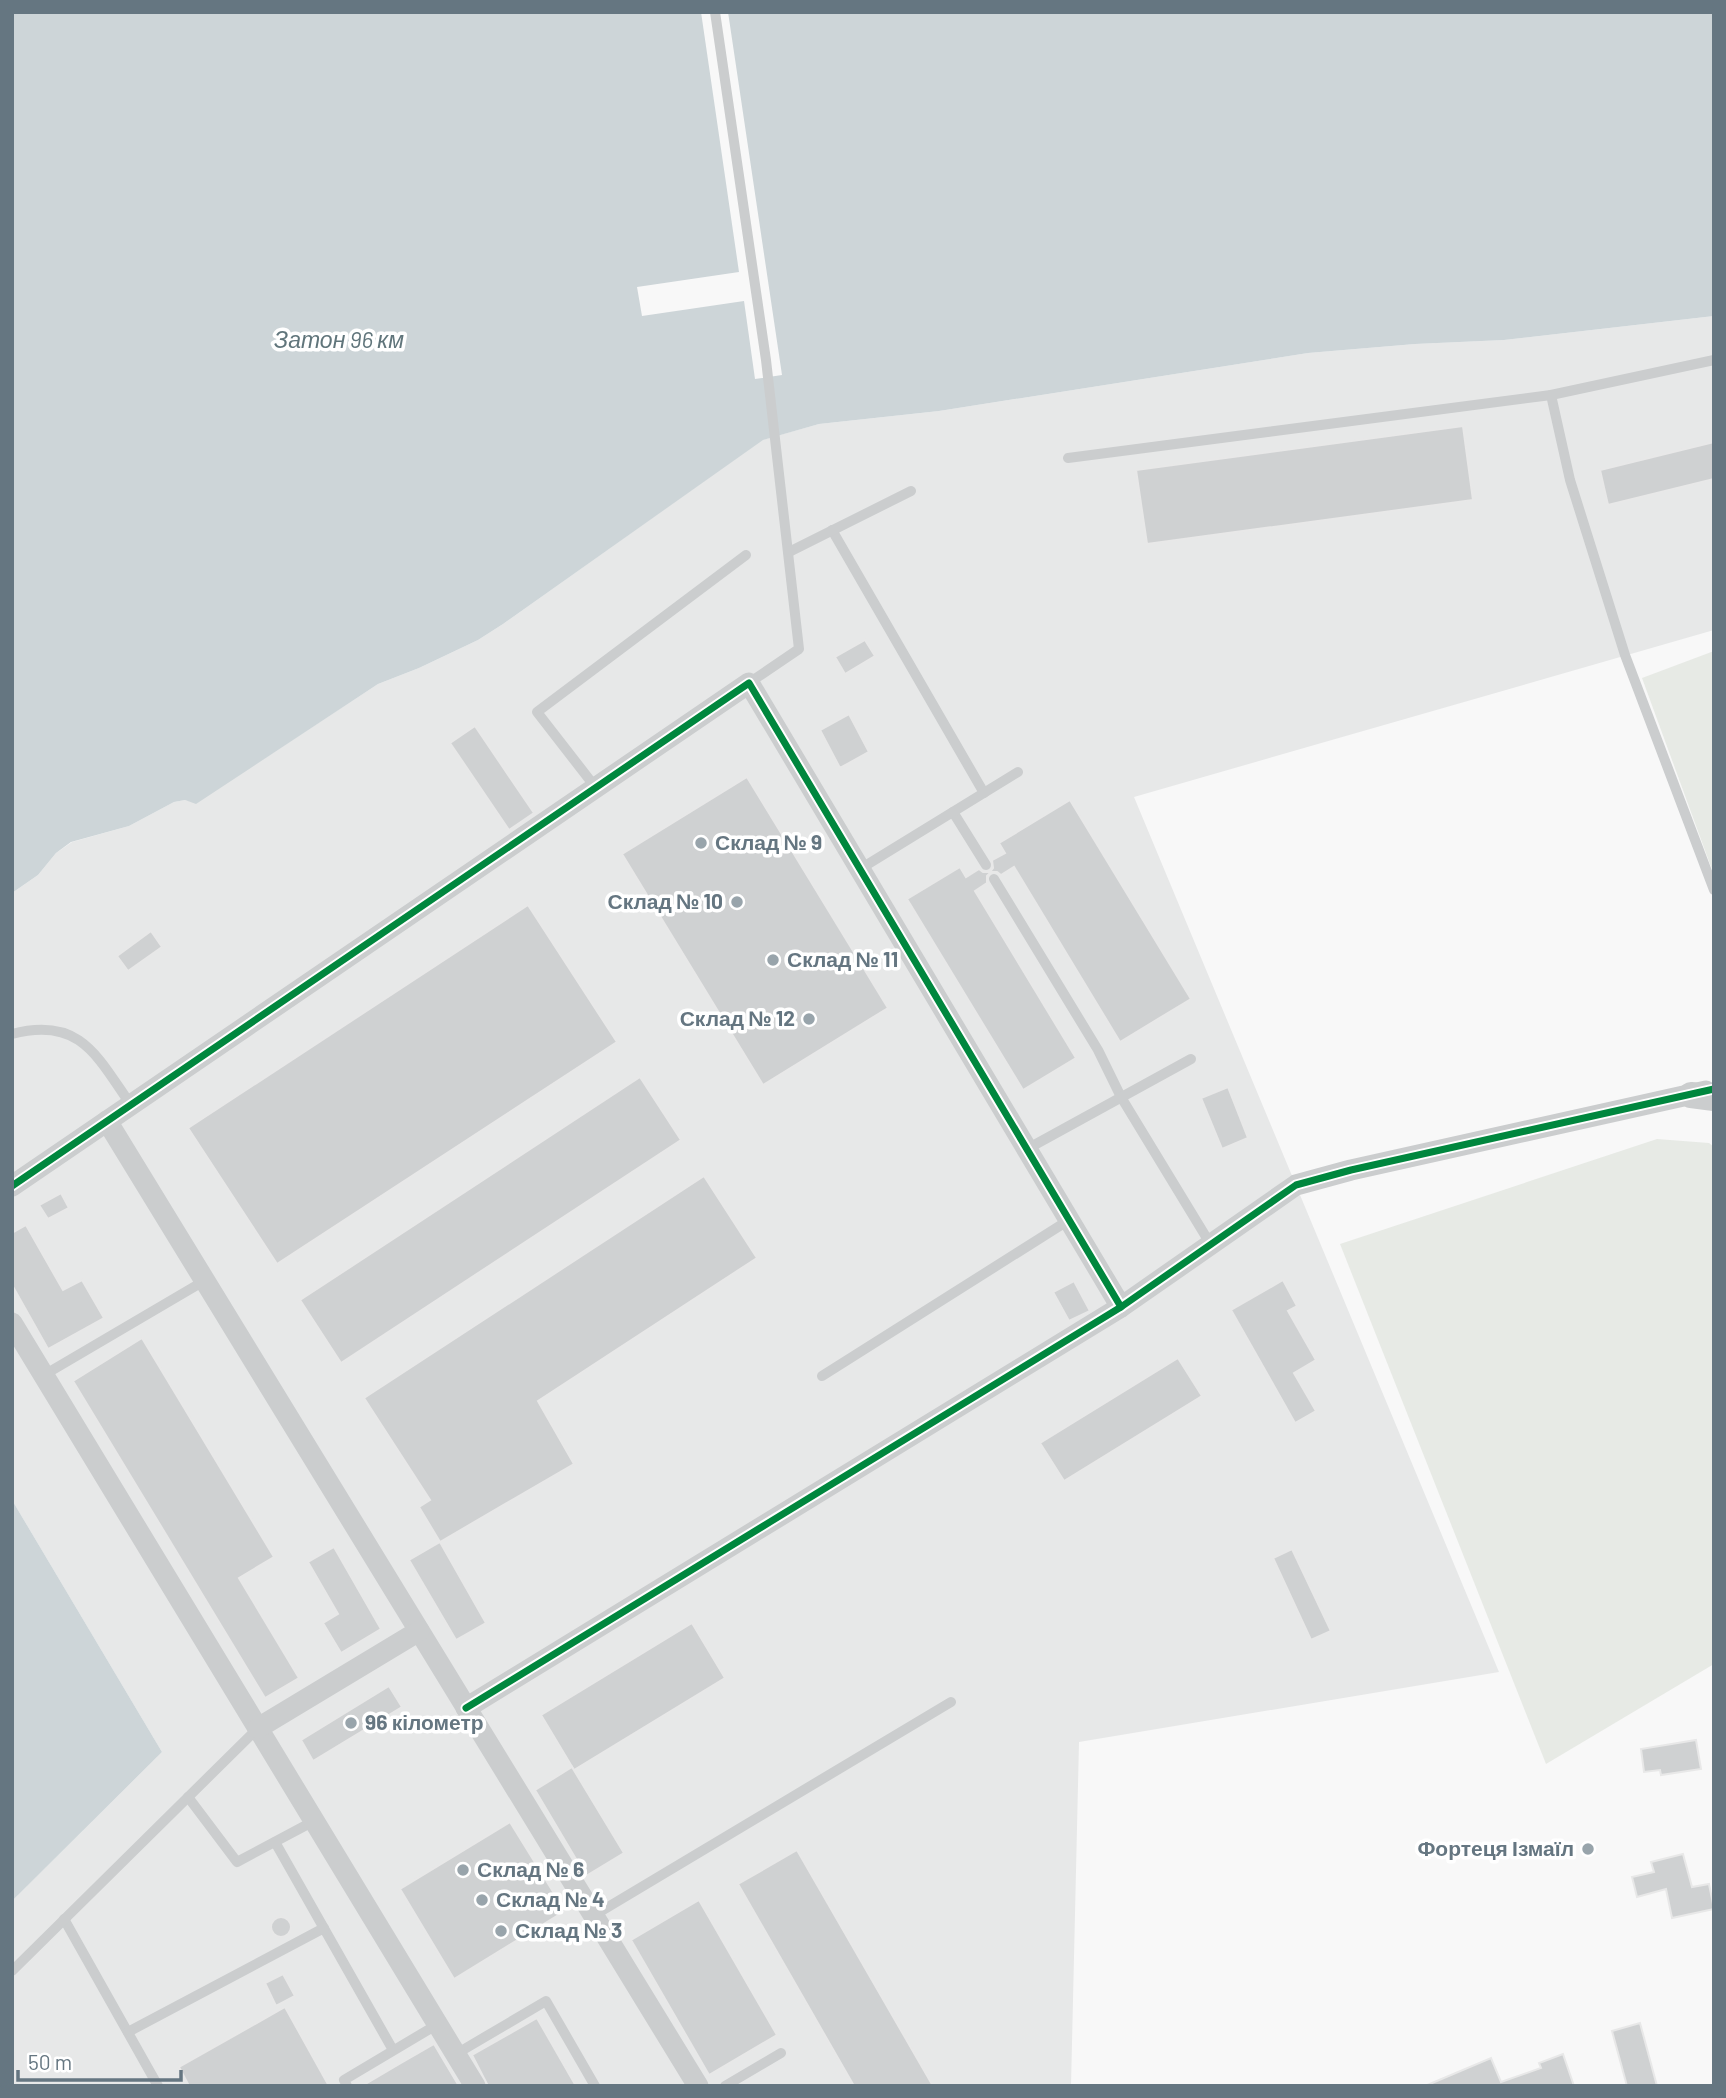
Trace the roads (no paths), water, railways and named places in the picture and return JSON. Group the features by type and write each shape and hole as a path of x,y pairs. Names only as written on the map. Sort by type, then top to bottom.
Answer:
{"street":[{"path":"12,1186 749,683 1121,1307"},
{"path":"467,1709 1121,1307 1296,1185 1365,1167 1706,1094"},
{"path":"107,1121 698,2086"},
{"path":"12,1323 475,2086"},
{"path":"258,1728 419,1631"}],"lane":[{"path":"715,12 766,360 799,649 749,683"},
{"path":"1068,458 1550,395 1714,360"},
{"path":"1550,395 1570,480 1625,655 1714,890"},
{"path":"789,552 911,491"},
{"path":"832,530 984,793"},
{"path":"596,788 537,712 746,555"},
{"path":"860,869 1018,772"},
{"path":"953,812 986,865"},
{"path":"994,879 1098,1050 1121,1097 1211,1245"},
{"path":"12,1034 35,1028 60,1030 82,1041 99,1059 131,1105"},
{"path":"1027,1149 1191,1059"},
{"path":"822,1376 1069,1220"},
{"path":"44,1375 204,1281"},
{"path":"593,1916 951,1702"},
{"path":"12,1971 258,1728"},
{"path":"188,1797 237,1862 314,1821"},
{"path":"275,1842 393,2050"},
{"path":"64,1919 158,2086"},
{"path":"128,2032 324,1928"},
{"path":"456,2054 546,2001 595,2086"},
{"path":"347,2086 344,2080 438,2024"},
{"path":"725,2086 781,2053"}],"water":[{"name":"Затон 96 км","path":"12,12 1714,12 1714,316 1504,340 1308,353 939,411 819,424 763,440 478,640 378,684 196,804 185,800 174,802 129,826 71,842 56,853 38,875 12,893"},
{"path":"12,1500 162,1752 12,1901"}],"place":[{"name":"Склад № 9","path":"701,843"},
{"name":"Склад № 10","path":"737,902"},
{"name":"Склад № 11","path":"773,960"},
{"name":"Склад № 12","path":"809,1019"},
{"name":"96 кілометр","path":"351,1723"},
{"name":"Фортеця Ізмаїл","path":"1588,1849"},
{"name":"Склад № 6","path":"463,1870"},
{"name":"Склад № 4","path":"482,1900"},
{"name":"Склад № 3","path":"501,1931"}]}
